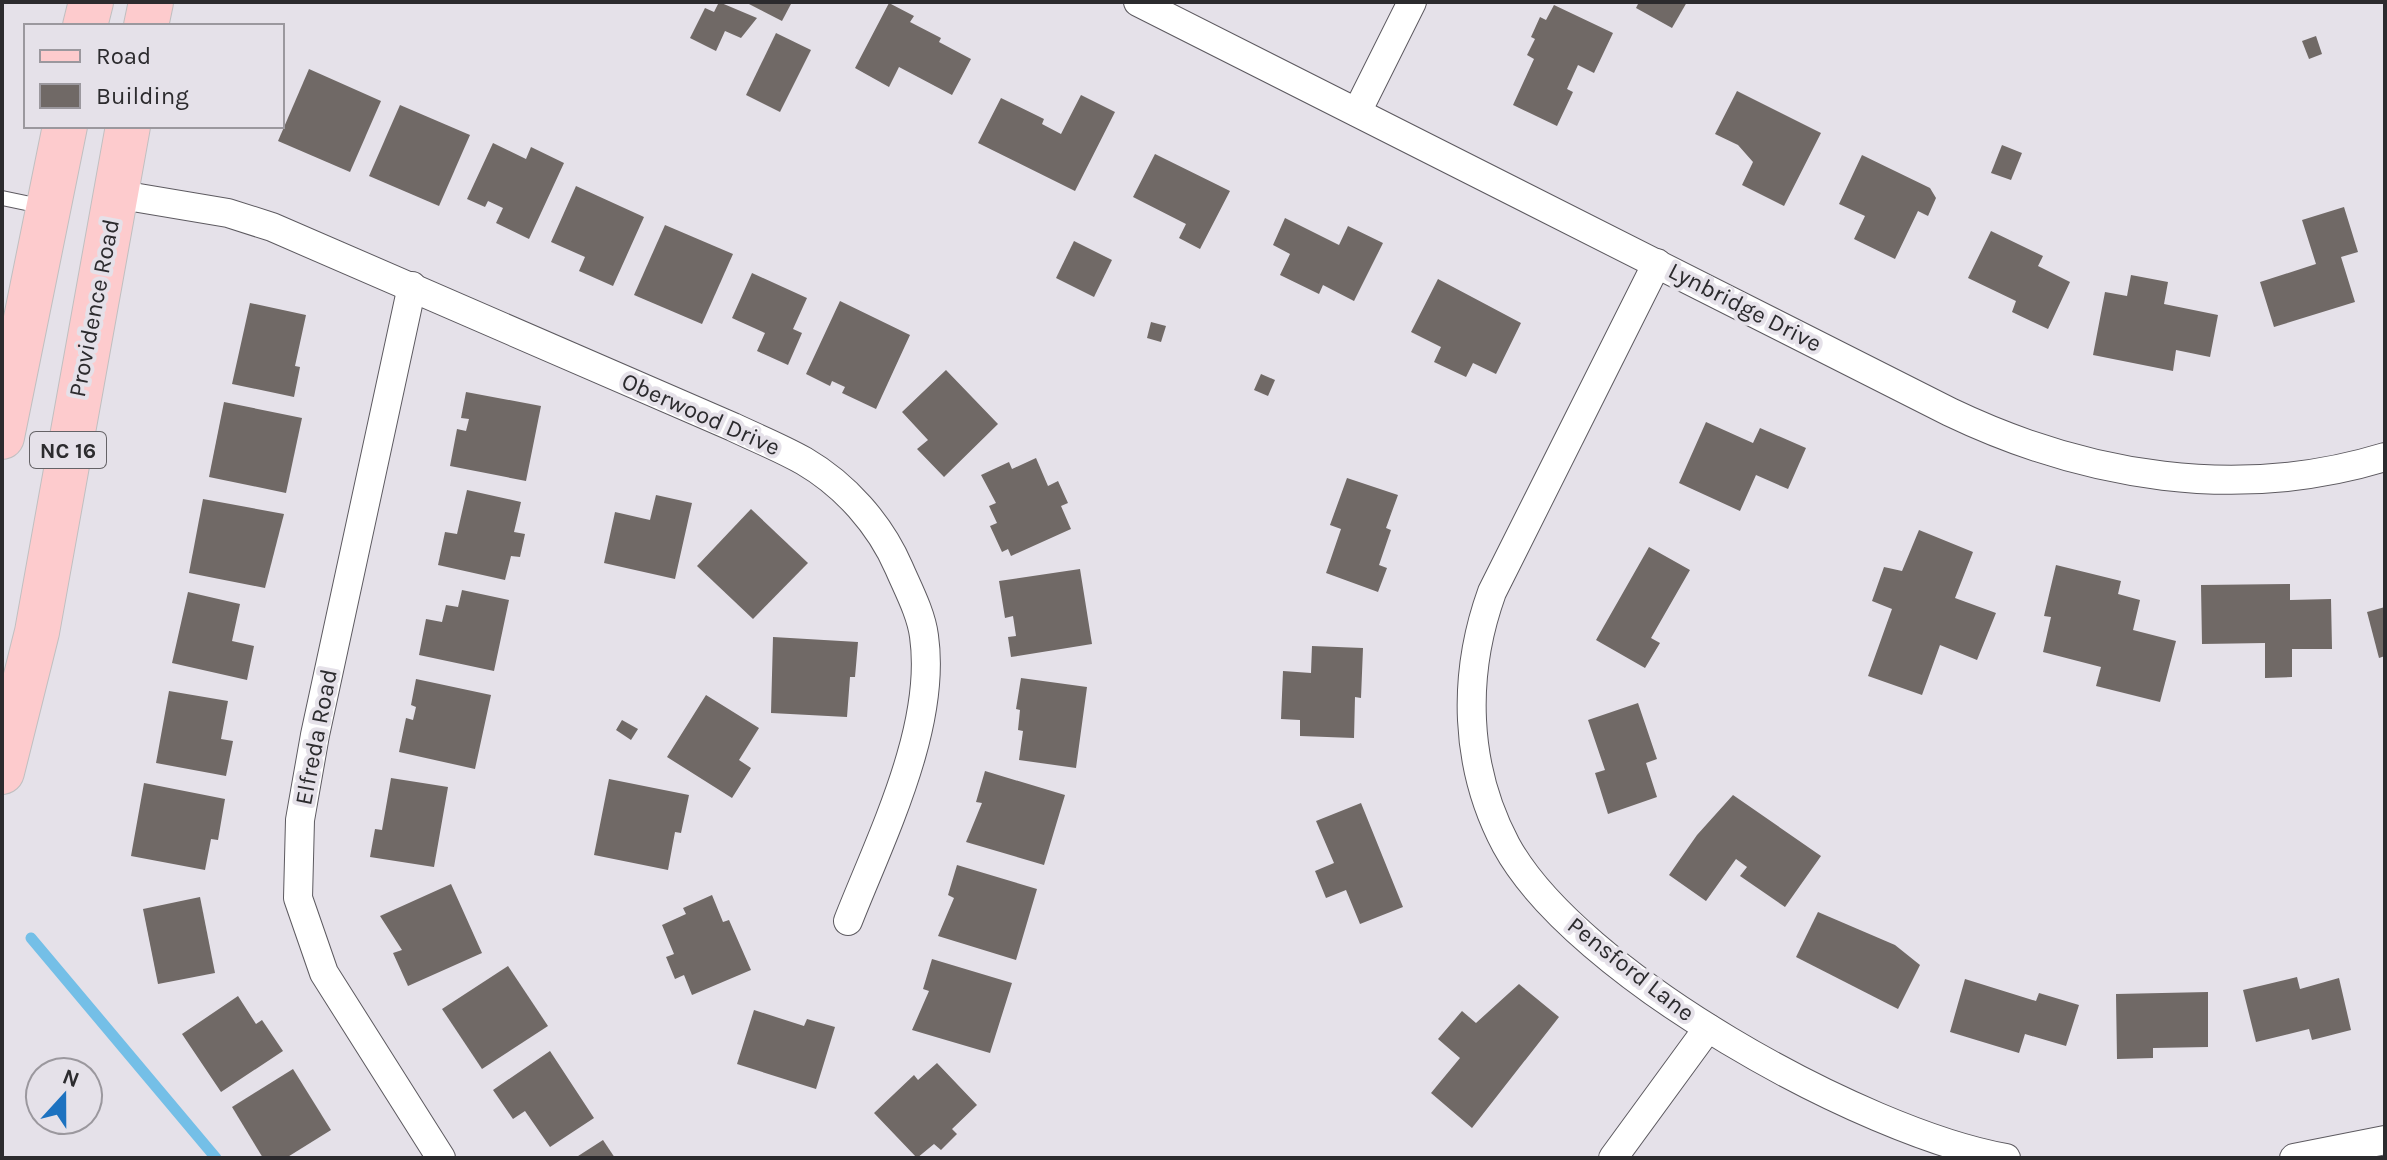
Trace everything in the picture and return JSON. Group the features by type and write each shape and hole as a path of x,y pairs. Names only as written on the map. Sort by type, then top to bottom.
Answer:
{"main road":[{"path":"86,24 91,2"},
{"path":"146,24 151,2"},
{"name":"NC 16","path":"2,437 65,128"},
{"name":"Providence Road","path":"2,772 37,632 128,128"}],"street":[{"name":"Lynbridge Drive","path":"1138,2 1950,412 2052,453 2125,472 2200,481 2295,476 2385,457"},
{"path":"1357,112 1412,2"},
{"name":"Oberwood Drive","path":"115,194 228,213 272,227 804,461 840,487 867,515 892,552 911,594 924,634 926,678 918,724 899,789 848,921"},
{"name":"Pensford Lane","path":"1657,263 1492,592 1476,646 1470,701 1478,770 1497,826 1523,871 1578,931 1708,1028 1861,1109 1953,1144 2006,1158"},
{"name":"Elfreda Road","path":"412,286 315,735 300,820 298,898 324,973 441,1158"},
{"path":"1613,1158 1708,1028"},
{"path":"2294,1158 2385,1140"}],"lane":[{"path":"2,198 49,208"}],"building":[{"path":"719,2 757,18 741,38 725,31 716,51 690,38 705,8 714,12"},
{"path":"745,2 792,2 782,21"},
{"path":"1639,2 1687,2 1672,28 1636,8"},
{"path":"889,3 914,16 910,22 941,38 939,42 971,59 952,95 899,67 889,87 855,68"},
{"path":"1554,5 1613,33 1594,73 1578,65 1567,89 1573,92 1557,126 1513,105 1534,59 1527,55 1535,39 1531,37 1540,17 1546,20"},
{"path":"776,33 811,50 780,112 746,95"},
{"path":"2316,36 2322,54 2309,59 2302,41"},
{"path":"309,69 381,101 350,172 278,141"},
{"path":"1737,91 1821,133 1784,206 1742,185 1753,162 1738,145 1715,134"},
{"path":"1081,95 1115,112 1075,191 978,143 1001,98 1044,119 1042,124 1061,134"},
{"path":"400,105 470,135 439,206 369,176"},
{"path":"493,143 526,159 531,147 564,163 529,239 496,223 503,208 488,201 485,207 467,199"},
{"path":"2002,145 2022,153 2011,180 1991,173"},
{"path":"1155,154 1230,191 1200,249 1179,238 1186,224 1133,197"},
{"path":"1862,155 1930,188 1936,198 1928,216 1918,211 1895,259 1854,239 1865,216 1839,204"},
{"path":"576,186 644,217 613,286 579,271 585,257 551,242"},
{"path":"2344,207 2358,252 2341,257 2355,302 2274,327 2260,282 2316,264 2302,220"},
{"path":"1285,218 1339,245 1348,226 1383,243 1354,301 1323,285 1319,294 1280,275 1290,254 1273,245"},
{"path":"665,225 733,254 702,324 634,295"},
{"path":"1991,231 2043,256 2038,266 2070,282 2048,329 2012,312 2016,301 1968,278"},
{"path":"1074,241 1112,260 1094,297 1056,278"},
{"path":"752,273 807,298 793,329 802,333 788,365 757,351 765,333 732,318"},
{"path":"2131,275 2168,282 2164,304 2218,315 2210,357 2176,350 2173,371 2093,355 2105,292 2127,296"},
{"path":"1438,279 1521,323 1496,374 1473,363 1466,377 1434,362 1441,347 1411,332"},
{"path":"840,301 910,335 876,409 842,393 845,387 832,381 830,386 806,374"},
{"path":"250,303 306,315 295,366 300,367 294,397 232,384"},
{"path":"1151,322 1166,326 1161,342 1147,338"},
{"path":"946,370 998,424 944,477 917,449 928,440 902,412"},
{"path":"1261,374 1275,380 1268,396 1254,390"},
{"path":"466,392 541,406 526,481 450,466 457,429 466,431 469,419 461,418"},
{"path":"224,402 302,418 286,493 209,477"},
{"path":"1706,422 1753,443 1760,428 1806,448 1788,489 1756,475 1740,511 1679,483"},
{"path":"1036,458 1048,486 1058,481 1068,503 1061,506 1071,529 1011,556 1008,549 1002,552 990,526 997,523 989,506 996,503 981,475 1009,462 1012,469"},
{"path":"1347,478 1398,495 1386,528 1391,530 1379,565 1387,568 1378,592 1326,573 1341,529 1330,525"},
{"path":"467,490 521,502 514,532 525,534 520,557 511,556 505,580 438,565 445,532 457,534"},
{"path":"656,495 692,503 675,579 604,563 615,512 650,520"},
{"path":"203,499 284,514 265,588 189,573"},
{"path":"751,509 808,563 753,619 697,566"},
{"path":"1919,530 1973,552 1955,598 1996,613 1977,660 1940,645 1922,695 1868,676 1892,609 1872,601 1884,567 1902,571"},
{"path":"1649,547 1690,570 1651,638 1660,643 1645,668 1596,640"},
{"path":"2056,565 2121,581 2118,594 2140,600 2133,630 2176,641 2160,702 2096,686 2101,667 2043,652 2051,617 2044,616"},
{"path":"1080,569 1092,644 1011,657 1008,637 1016,636 1013,616 1005,618 999,581"},
{"path":"2290,584 2290,600 2331,599 2332,649 2292,649 2292,677 2265,678 2265,643 2202,644 2201,585"},
{"path":"462,590 509,600 494,671 419,655 426,619 442,622 446,605 458,607"},
{"path":"188,592 240,604 232,641 254,646 247,680 172,663"},
{"path":"2385,607 2385,656 2379,658 2367,612"},
{"path":"773,637 858,642 855,677 850,677 847,717 771,713"},
{"path":"1312,646 1363,648 1361,698 1355,697 1354,738 1300,736 1300,720 1281,719 1283,671 1311,673"},
{"path":"1021,678 1087,687 1076,768 1019,760 1023,731 1018,730 1020,710 1016,709"},
{"path":"416,679 491,695 475,769 399,752 406,718 413,720 416,707 411,705"},
{"path":"169,691 228,701 221,739 233,741 226,776 156,763"},
{"path":"706,695 759,728 739,760 751,768 732,798 667,757"},
{"path":"1638,703 1657,759 1646,763 1657,797 1608,814 1595,773 1605,770 1588,720"},
{"path":"622,720 638,729 631,740 616,730"},
{"path":"985,771 1065,795 1044,865 966,842 982,803 976,802"},
{"path":"391,778 448,787 434,867 370,857 375,829 382,830"},
{"path":"609,779 689,795 681,833 675,832 668,870 594,855"},
{"path":"144,783 225,799 218,840 211,839 205,870 131,856"},
{"path":"1733,795 1821,856 1785,907 1740,876 1747,867 1736,859 1706,901 1669,875 1697,835"},
{"path":"1361,803 1403,907 1360,924 1346,890 1326,898 1315,871 1334,863 1316,821"},
{"path":"957,865 1037,889 1016,960 938,936 954,898 948,895"},
{"path":"451,884 482,953 408,986 393,953 402,950 380,916"},
{"path":"712,895 723,922 729,920 751,970 692,995 684,975 675,979 666,957 674,954 662,925 686,914 683,908"},
{"path":"200,897 215,973 158,984 143,909"},
{"path":"1818,912 1895,945 1920,965 1898,1009 1796,957"},
{"path":"932,959 1012,983 990,1053 912,1030 929,991 923,989"},
{"path":"508,966 548,1026 482,1069 442,1009"},
{"path":"2297,977 2300,989 2339,978 2351,1030 2312,1040 2309,1029 2256,1042 2243,990"},
{"path":"1965,979 2036,1001 2039,993 2079,1005 2066,1046 2025,1034 2019,1053 1950,1032"},
{"path":"1519,984 1559,1017 1472,1128 1431,1093 1460,1058 1438,1039 1462,1011 1476,1023"},
{"path":"2208,992 2208,1047 2153,1048 2153,1058 2117,1059 2116,994"},
{"path":"238,996 256,1024 262,1020 283,1051 221,1092 182,1034"},
{"path":"754,1010 804,1026 807,1019 835,1027 816,1089 737,1064"},
{"path":"550,1051 594,1118 550,1147 525,1111 513,1119 493,1090"},
{"path":"937,1063 977,1105 952,1129 957,1134 941,1150 934,1144 917,1158 874,1113 914,1075 918,1080"},
{"path":"293,1069 331,1130 286,1158 263,1158 232,1107"},
{"path":"603,1140 615,1158 575,1158"}],"waterway":[{"path":"31,938 216,1158"}]}
